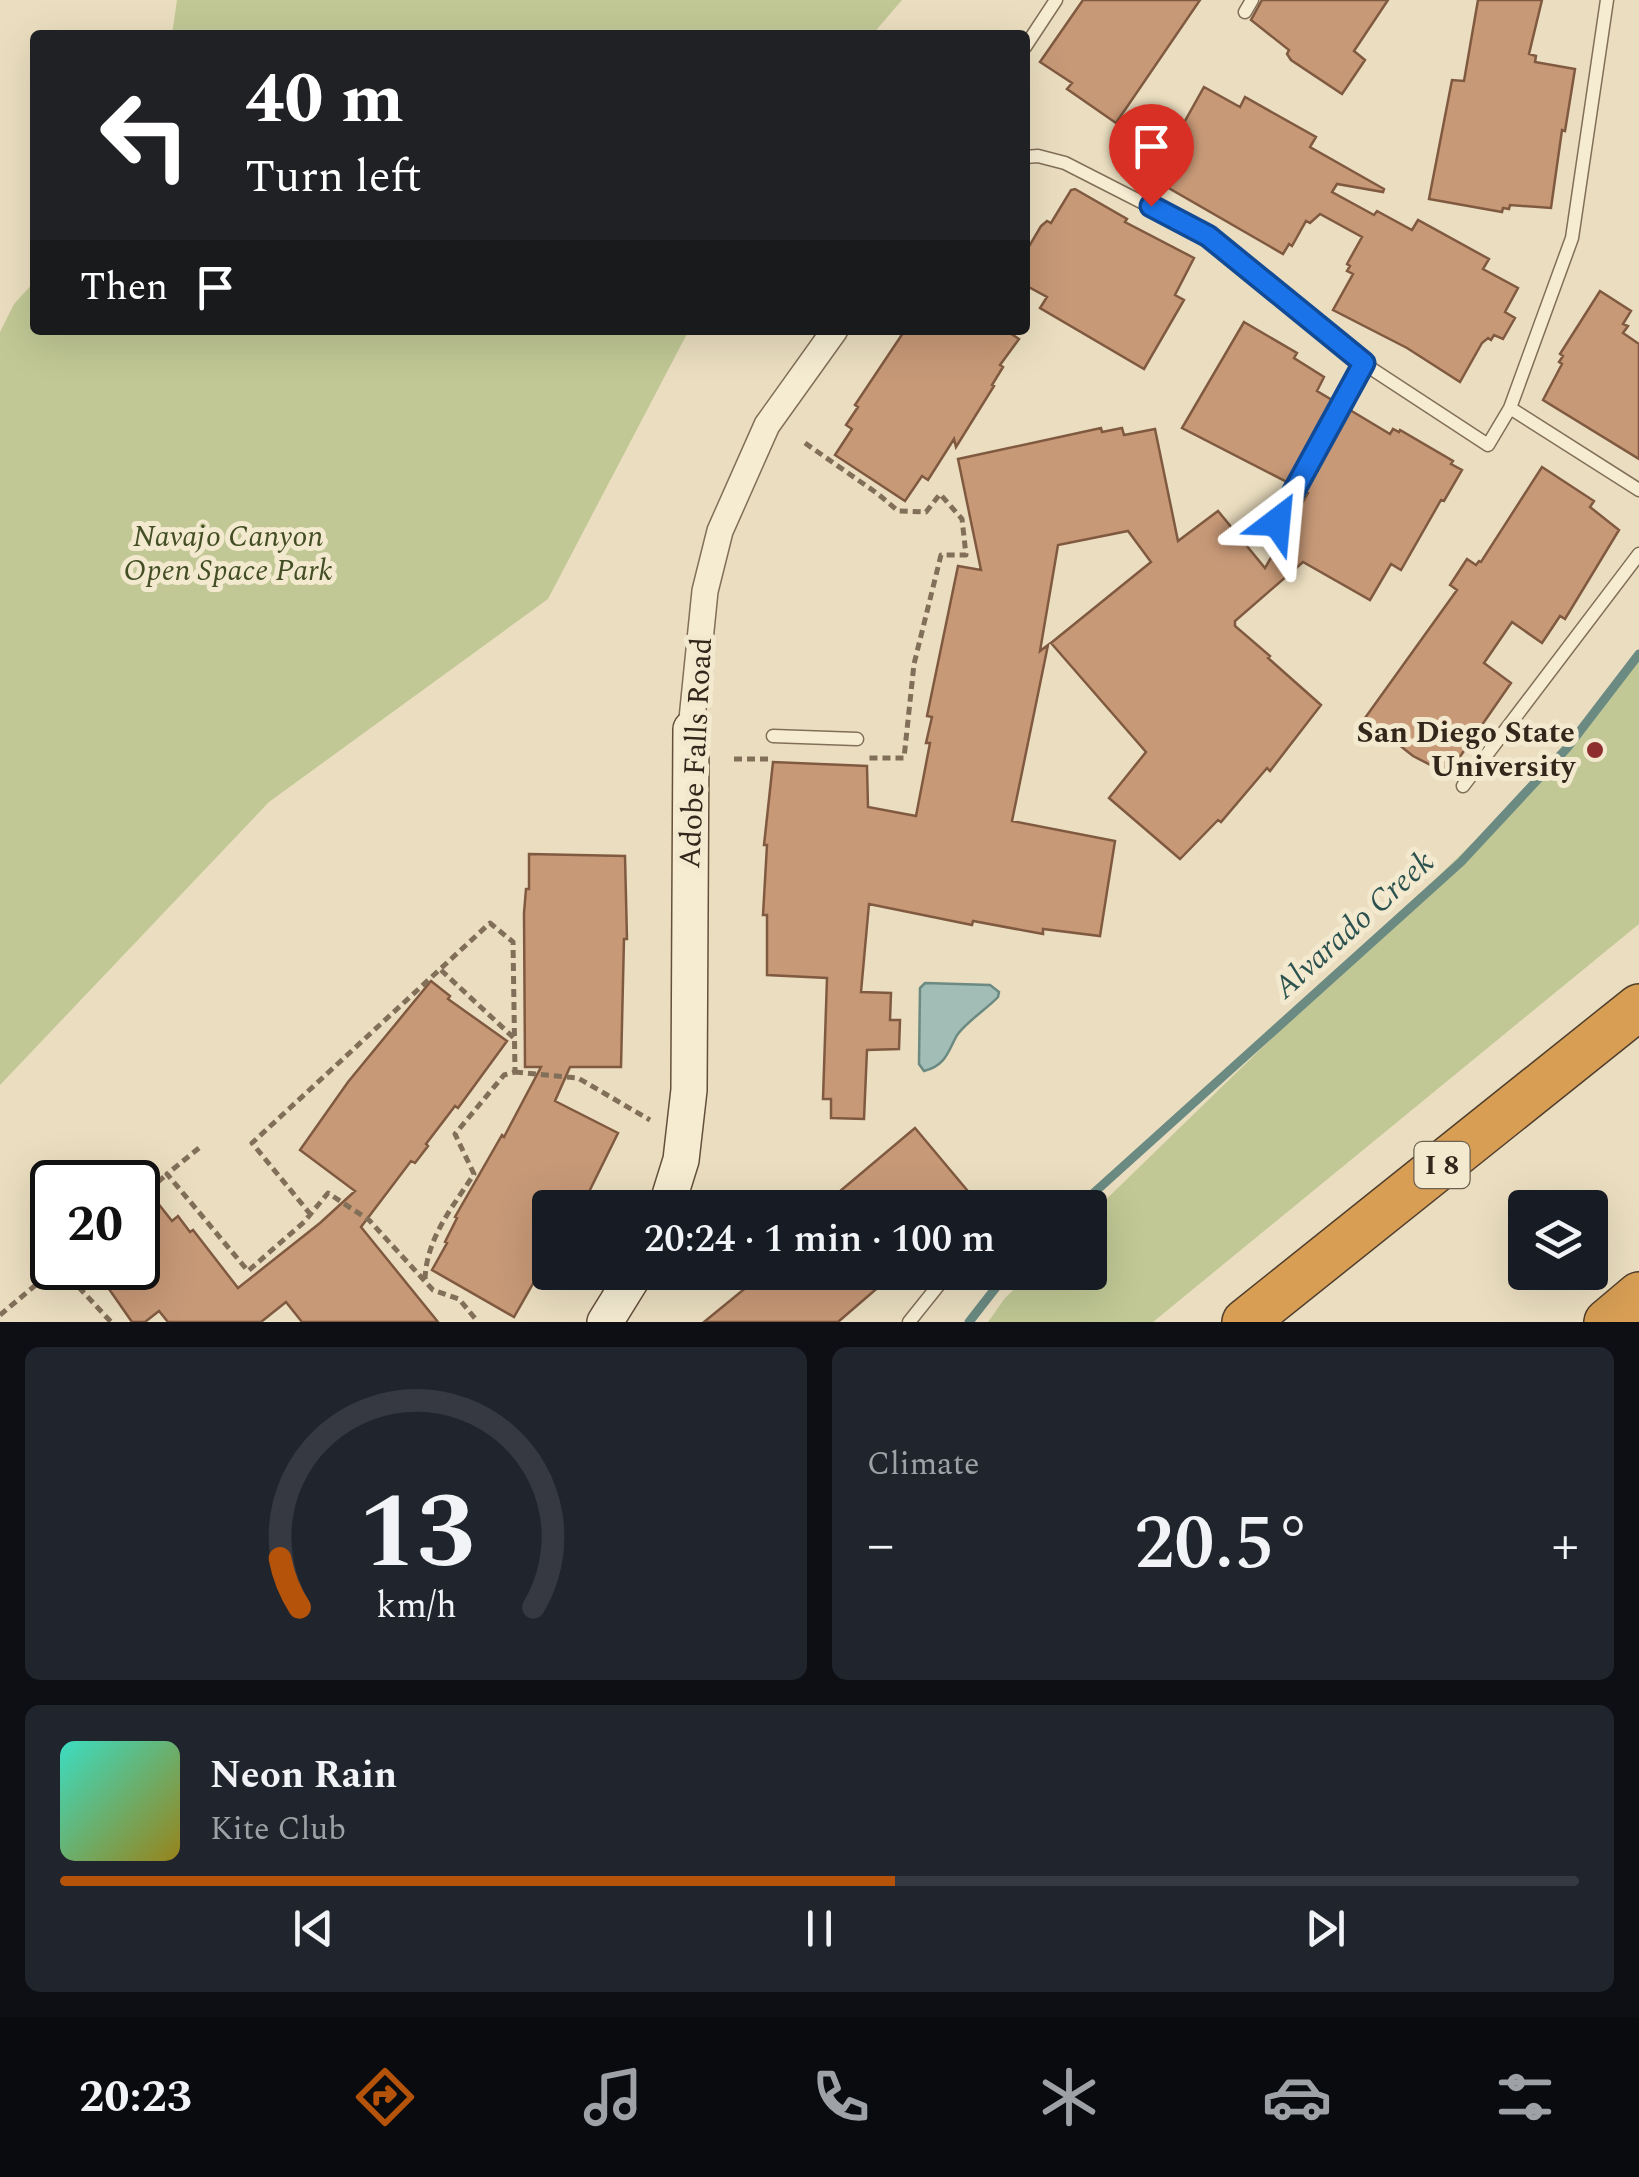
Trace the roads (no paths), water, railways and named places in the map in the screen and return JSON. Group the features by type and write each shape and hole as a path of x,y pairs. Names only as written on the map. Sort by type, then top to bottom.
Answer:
{"highway":[{"name":"I 8","path":"1244,1322 1639,1007"},
{"path":"1607,1322 1639,1295"}],"street":[{"name":"Adobe Falls Road","path":"671,1190 680,1160 689,1090 691,729 705,591 720,532 766,425 831,335"},
{"path":"604,1322 624,1290"}],"lane":[{"path":"1030,39 1056,0"},
{"path":"1030,157 1065,162 1208,236 1364,363 1488,445 1510,408 1572,238 1607,0"},
{"path":"1277,522 1364,363"},
{"path":"1510,408 1639,490"},
{"path":"1463,786 1639,554"},
{"path":"773,736 856,739"},
{"path":"908,1322 934,1290"}],"water":[{"path":"925,983 990,985 999,992 959,1032 941,1062 924,1071 919,1064 920,988"}],"waterway":[{"name":"Alvarado Creek","path":"1097,1190 1461,862 1567,748 1639,654"},
{"name":"Alvarado Creek","path":"969,1322 994,1290"}],"place":[{"name":"San Diego State University","path":"1595,750"}],"park label":[{"name":"Navajo Canyon Open Space Park","path":"228,554"}]}
